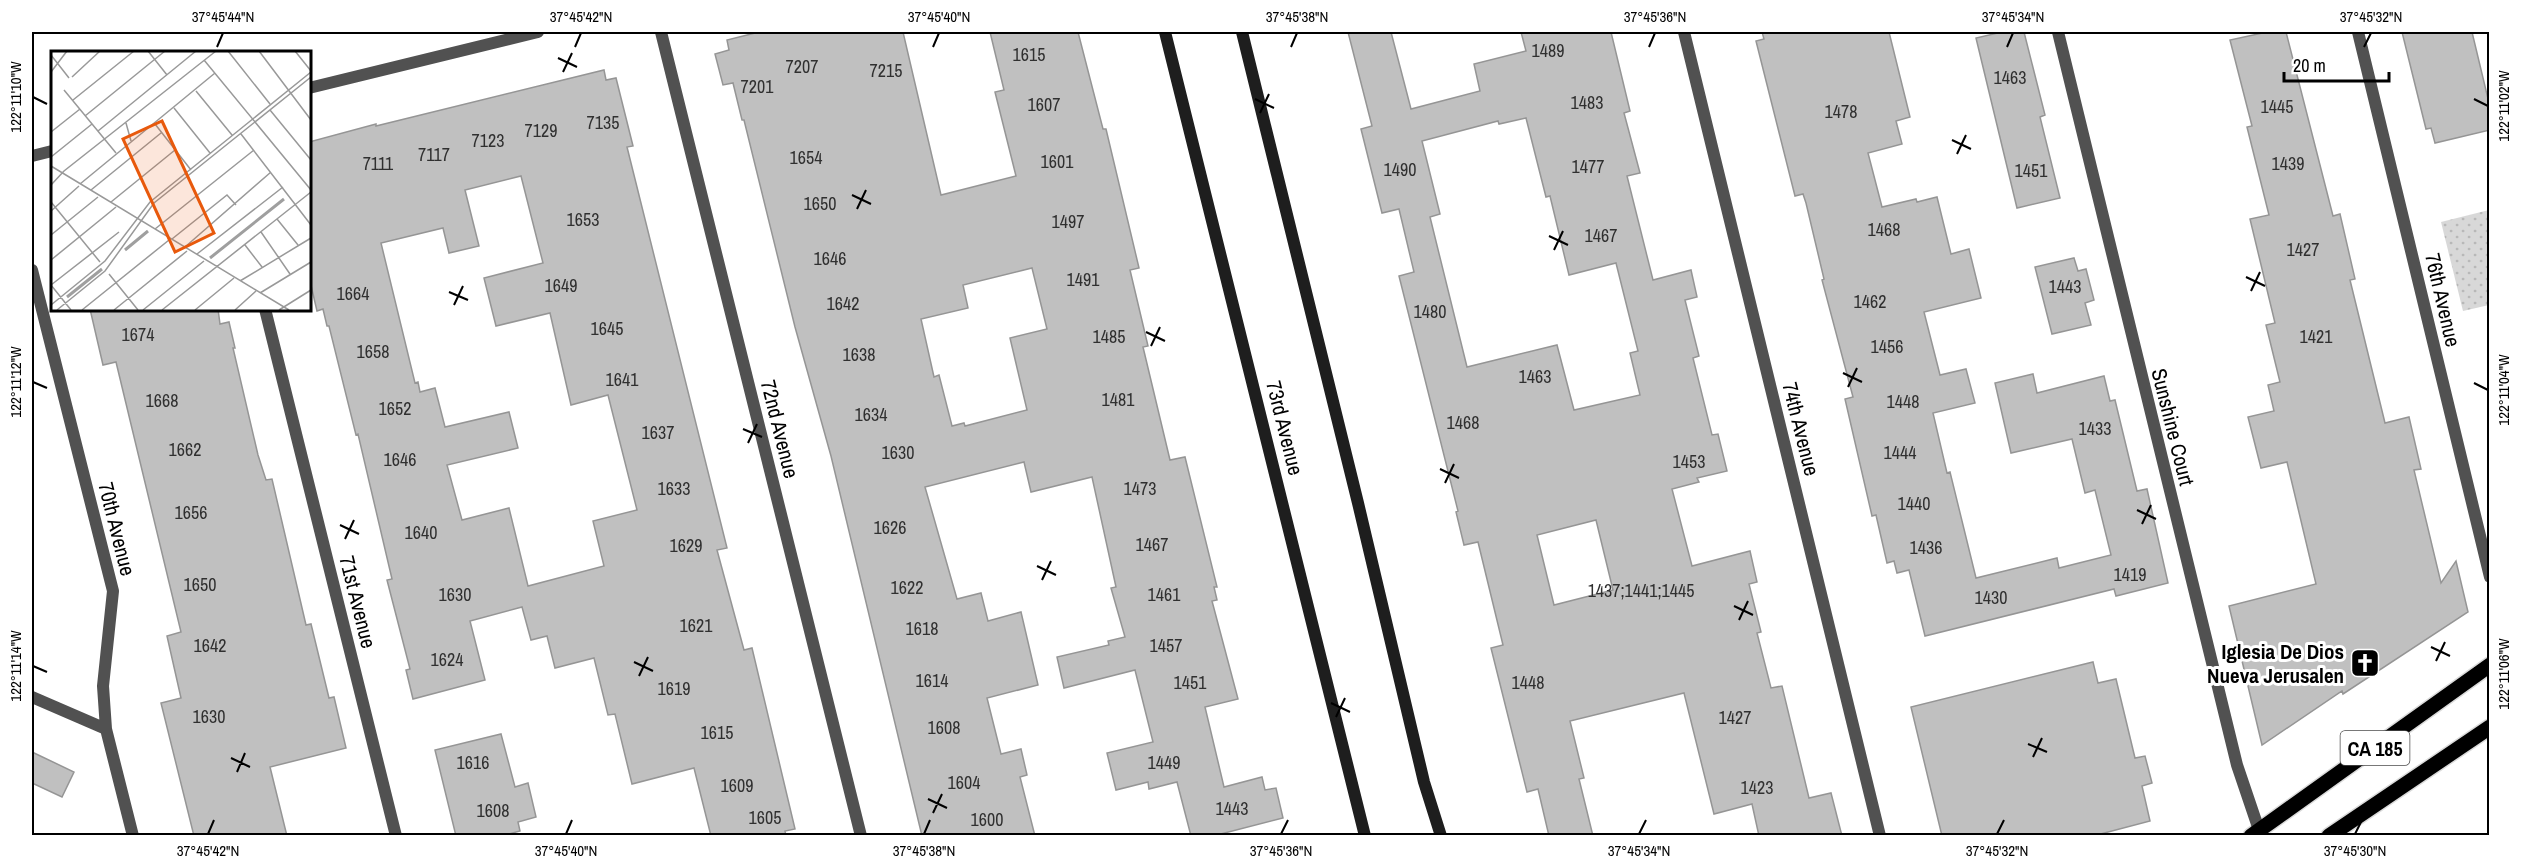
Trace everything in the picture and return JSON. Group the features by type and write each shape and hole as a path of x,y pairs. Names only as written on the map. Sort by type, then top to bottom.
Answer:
{"main road":[{"name":"73rd Avenue","path":"1165,32 1365,836"},
{"path":"1242,32 1424,782 1441,836"},
{"name":"CA 185","path":"2255,833 2490,665"},
{"name":"CA 185","path":"2329,836 2490,727"}],"street":[{"path":"310,88 538,32"},
{"name":"72nd Avenue","path":"661,32 861,836"},
{"name":"74th Avenue","path":"1684,32 1880,836"},
{"name":"Sunshine Court","path":"2058,32 2118,286 2255,833"},
{"name":"76th Avenue","path":"2358,32 2490,578"},
{"path":"32,156 51,151"},
{"name":"70th Avenue","path":"32,270 113,591 103,686 106,729 133,836"},
{"name":"71st Avenue","path":"265,310 396,836"},
{"path":"32,697 106,729"}],"shaded area":[{"path":"2489,210 2489,305 2463,311 2441,222"}],"building":[{"path":"759,32 903,32 941,195 1016,176 995,92 1004,90 990,32 1078,32 1103,129 1106,129 1139,268 1130,270 1148,346 1143,347 1170,460 1185,457 1217,587 1214,587 1217,600 1212,601 1238,699 1205,707 1224,787 1262,777 1265,790 1276,788 1283,818 1213,836 1191,836 1177,782 1149,789 1148,782 1116,790 1107,753 1153,742 1135,670 1064,688 1057,657 1109,645 1108,641 1125,637 1111,588 1116,587 1092,477 1031,492 1024,462 925,487 957,599 981,593 988,621 1021,612 1038,685 987,698 1001,754 1021,749 1027,775 1020,777 1035,836 922,836 831,456 795,327 744,120 742,120 733,83 723,85 715,54 729,50 727,40","holes":["1032,268 1047,329 1010,338 1027,410 965,426 964,423 952,426 939,375 934,377 921,319 968,308 963,285"]},
{"path":"1348,32 1391,32 1411,109 1480,91 1474,64 1526,51 1521,32 1611,32 1630,111 1624,113 1640,173 1627,176 1653,280 1691,270 1697,297 1685,300 1699,356 1693,358 1712,435 1718,434 1727,471 1697,478 1699,482 1672,489 1692,566 1750,551 1757,582 1749,584 1761,632 1757,633 1771,688 1782,686 1809,798 1831,793 1842,836 1759,836 1752,804 1714,814 1684,693 1570,721 1584,778 1579,779 1593,836 1549,836 1538,789 1527,792 1491,648 1503,645 1478,542 1464,545 1456,512 1458,511 1399,276 1414,272 1399,209 1382,213 1361,129 1372,126","holes":["1526,118 1546,197 1550,196 1569,275 1616,263 1638,351 1630,353 1640,395 1574,410 1557,345 1467,367 1430,217 1440,214 1422,141 1498,121 1499,124","1596,520 1613,590 1554,605 1537,535"]},
{"path":"1762,32 1889,32 1910,117 1896,121 1902,144 1868,153 1882,207 1937,197 1951,254 1969,249 1981,298 1924,312 1940,375 1966,369 1975,403 1933,413 1976,578 2057,558 2059,568 2111,555 2095,490 2085,493 2072,439 2011,453 1995,383 2033,374 2037,393 2104,376 2110,401 2115,400 2137,491 2147,489 2168,583 2116,596 2114,589 1925,636 1909,570 1897,573 1894,561 1887,563 1876,515 1872,516 1845,399 1853,397 1822,280 1824,279 1806,203 1803,194 1795,196 1756,41 1764,39"},
{"path":"2002,32 2024,32 2045,115 2040,117 2060,198 2017,208 1976,38"},
{"path":"2267,32 2286,32 2333,216 2340,214 2355,279 2350,280 2385,423 2409,417 2421,469 2414,470 2441,583 2456,561 2468,612 2343,694 2342,691 2262,745 2229,606 2316,584 2287,462 2261,468 2248,417 2274,411 2268,385 2280,382 2266,325 2275,323 2250,219 2269,215 2247,127 2252,126 2230,40"},
{"path":"2402,32 2472,32 2490,107 2490,130 2435,143 2431,128 2426,129"},
{"path":"604,70 606,80 616,78 633,146 627,147 727,548 717,550 744,650 752,648 795,829 785,831 786,836 711,836 694,768 632,784 615,714 608,715 594,658 555,668 547,636 531,640 522,607 470,621 485,680 413,699 406,670 410,669 387,580 392,579 358,434 356,435 329,326 327,326 323,309 317,311 310,281 310,142 376,124 376,126","holes":["521,176 543,263 484,278 496,326 550,313 571,405 608,395 637,510 593,521 604,566 528,586 509,508 462,520 447,465 518,448 509,412 445,427 435,388 420,392 418,382 415,383 381,243 443,228 449,253 479,246 465,190"]},
{"path":"2074,258 2078,271 2086,269 2094,300 2085,303 2091,325 2052,334 2035,267"},
{"path":"90,310 218,310 220,324 229,322 258,455 266,480 272,479 306,625 311,624 329,698 334,697 346,748 270,767 287,836 194,836 161,703 181,698 167,636 181,632 116,362 103,365"},
{"path":"2093,662 2098,683 2116,679 2135,758 2145,756 2152,783 2142,786 2150,821 2093,836 1942,836 1911,707"},
{"path":"501,734 515,787 528,783 536,817 518,822 520,831 502,836 456,836 435,750"},
{"path":"32,752 74,772 62,797 32,783"}],"place":[{"name":"Iglesia De Dios Nueva Jerusalen","path":"2365,663"}]}
